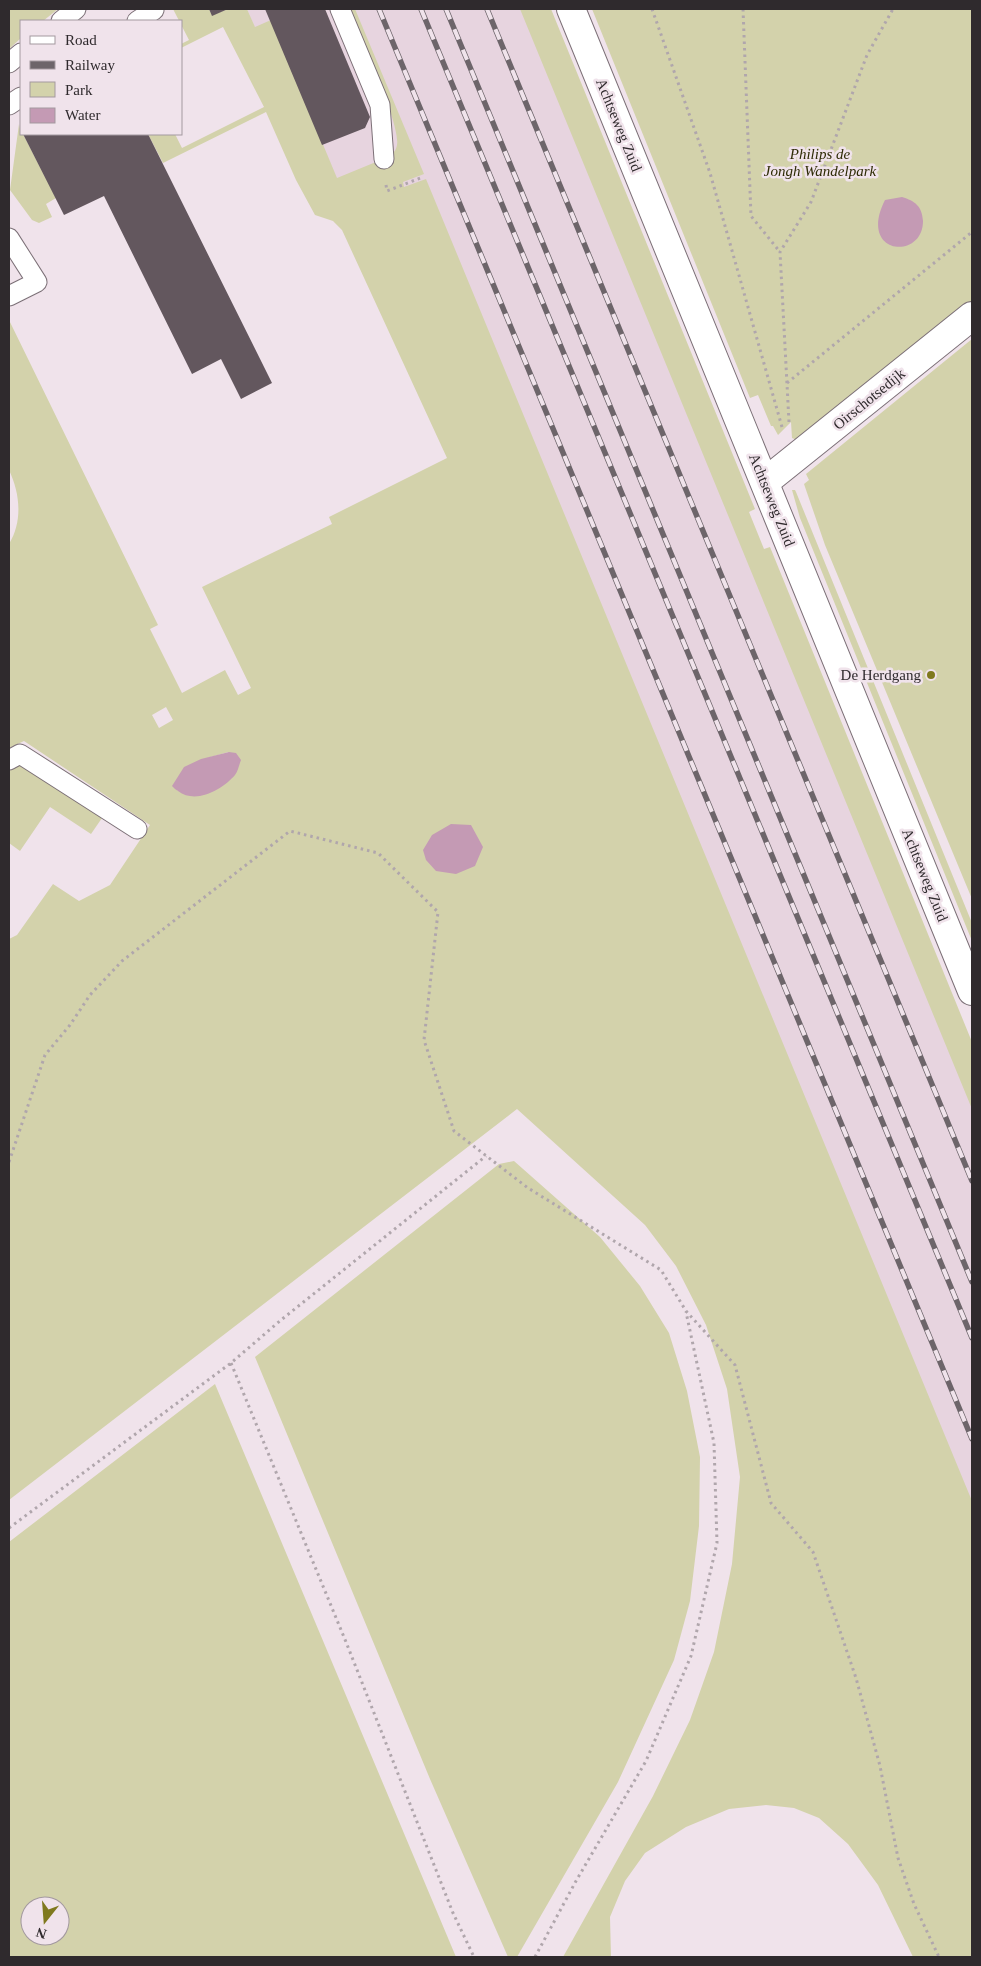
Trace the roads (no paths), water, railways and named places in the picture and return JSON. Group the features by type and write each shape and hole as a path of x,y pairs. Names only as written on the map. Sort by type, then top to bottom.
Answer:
{"street":[{"name":"Achtseweg Zuid","path":"571,9 972,991"},
{"name":"Oirschotsedijk","path":"765,482 972,316"}],"lane":[{"path":"62,20 76,9"},
{"path":"340,9 380,105 384,159"},
{"path":"139,20 154,10"},
{"path":"9,63 20,54"},
{"path":"9,105 20,98"},
{"path":"9,238 37,282 9,296"},
{"path":"9,760 20,754 137,829"}],"water":[{"path":"902,197 911,200 917,205 921,211 923,221 920,234 913,242 904,246 894,246 885,241 879,232 879,218 885,200"},
{"path":"229,752 236,753 241,760 238,770 230,780 216,790 209,794 193,796 185,795 172,786 184,767 201,759"},
{"path":"451,824 471,825 483,847 475,866 456,874 436,871 426,860 423,850 432,835"}],"railway":[{"path":"379,9 972,1439"},
{"path":"421,9 972,1338"},
{"path":"446,9 972,1282"},
{"path":"487,9 972,1181"}],"place":[{"name":"De Herdgang","path":"931,675"}],"park label":[{"name":"Philips de Jongh Wandelpark","path":"820,162"}]}
